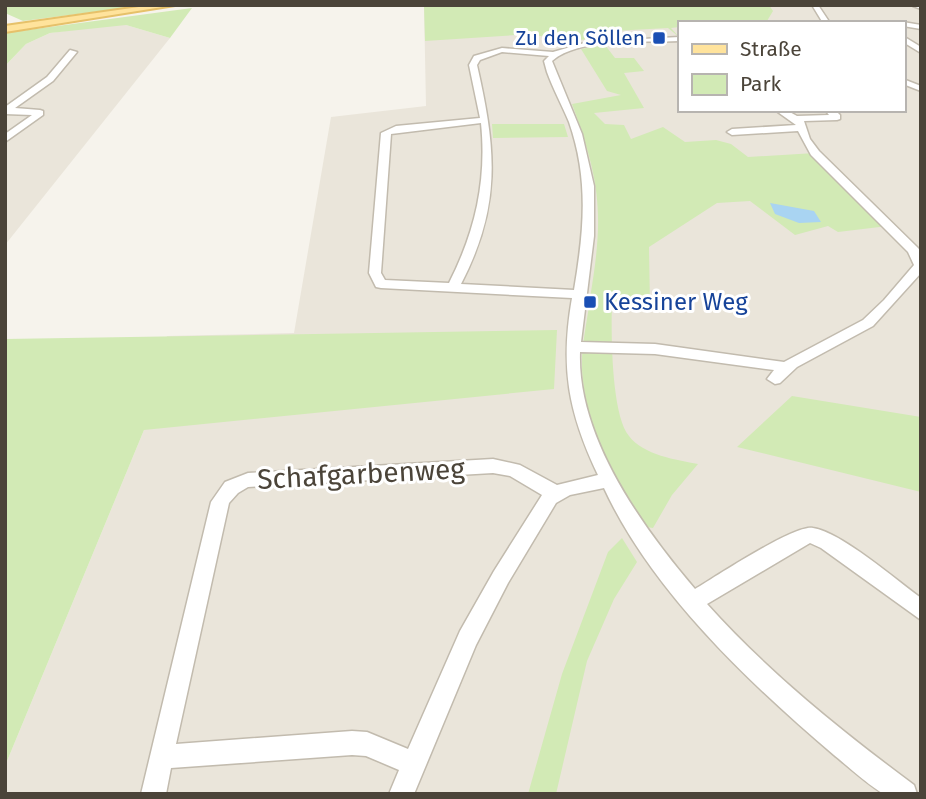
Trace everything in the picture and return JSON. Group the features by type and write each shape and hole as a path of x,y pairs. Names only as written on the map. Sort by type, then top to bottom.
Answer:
{"main road":[{"path":"5,29 171,5"}],"street":[{"path":"814,5 826,21"},
{"path":"915,5 921,7"},
{"path":"452,288 464,267 484,204 489,171 485,120 473,65 477,58 502,50 552,54 579,45 678,39"},
{"path":"905,40 921,51"},
{"path":"5,111 50,79 73,52"},
{"path":"552,54 548,65 576,132 589,184 591,230 574,347 574,381 579,405 609,480 636,529 693,601 759,673 867,767 905,794"},
{"path":"905,82 921,89"},
{"path":"5,111 40,113 5,139"},
{"path":"775,379 786,367 848,337 869,322 920,265 917,249 815,153 799,124 782,112"},
{"path":"732,132 837,117 831,112"},
{"path":"485,120 396,129 384,136 377,280 390,286 582,294"},
{"path":"574,347 654,349 786,367"},
{"name":"Schafgarbenweg","path":"153,794 220,502 236,483 248,480 493,466 514,470 555,493"},
{"path":"401,794 468,638 494,589 555,493 609,480"},
{"path":"693,601 799,538 811,535 828,542 921,610"},
{"path":"161,757 352,743 367,744 413,764"}],"shaded area":[{"path":"424,5 921,5 921,794 5,794 5,766 144,430 167,336 294,333 331,117 426,106"},
{"path":"126,25 170,38 5,245 5,66 26,44 50,33"}],"green space":[{"path":"5,5 148,5 23,21 5,13"},
{"path":"424,5 769,5 773,11 767,21 678,21 678,27 671,28 678,36 668,28 594,32 596,38 563,42 533,34 425,41"},
{"path":"192,8 170,38 126,25 50,33 26,44 5,66 5,33"},
{"path":"605,45 615,58 634,58 644,71 624,73 644,108 594,113 605,124 624,125 631,139 663,127 685,142 716,140 731,144 748,157 815,153 888,226 838,232 828,226 795,235 750,201 717,203 649,247 650,306 612,302 613,372 619,410 629,436 643,448 661,456 698,464 672,495 653,528 646,527 623,492 595,432 584,391 583,346 589,306 595,307 596,299 590,298 598,221 594,178 572,104 621,95 607,91 581,49"},
{"path":"492,124 564,124 568,137 493,138"},
{"path":"557,330 554,389 144,430 5,766 5,339"},
{"path":"792,396 921,417 921,492 737,447"},
{"path":"622,538 637,562 614,599 587,661 556,794 528,794 562,674 608,552"}],"water":[{"path":"770,203 814,211 821,222 799,223 775,214"}],"place":[{"name":"Zu den Söllen","path":"659,38"},
{"name":"Kessiner Weg","path":"590,302"}]}
